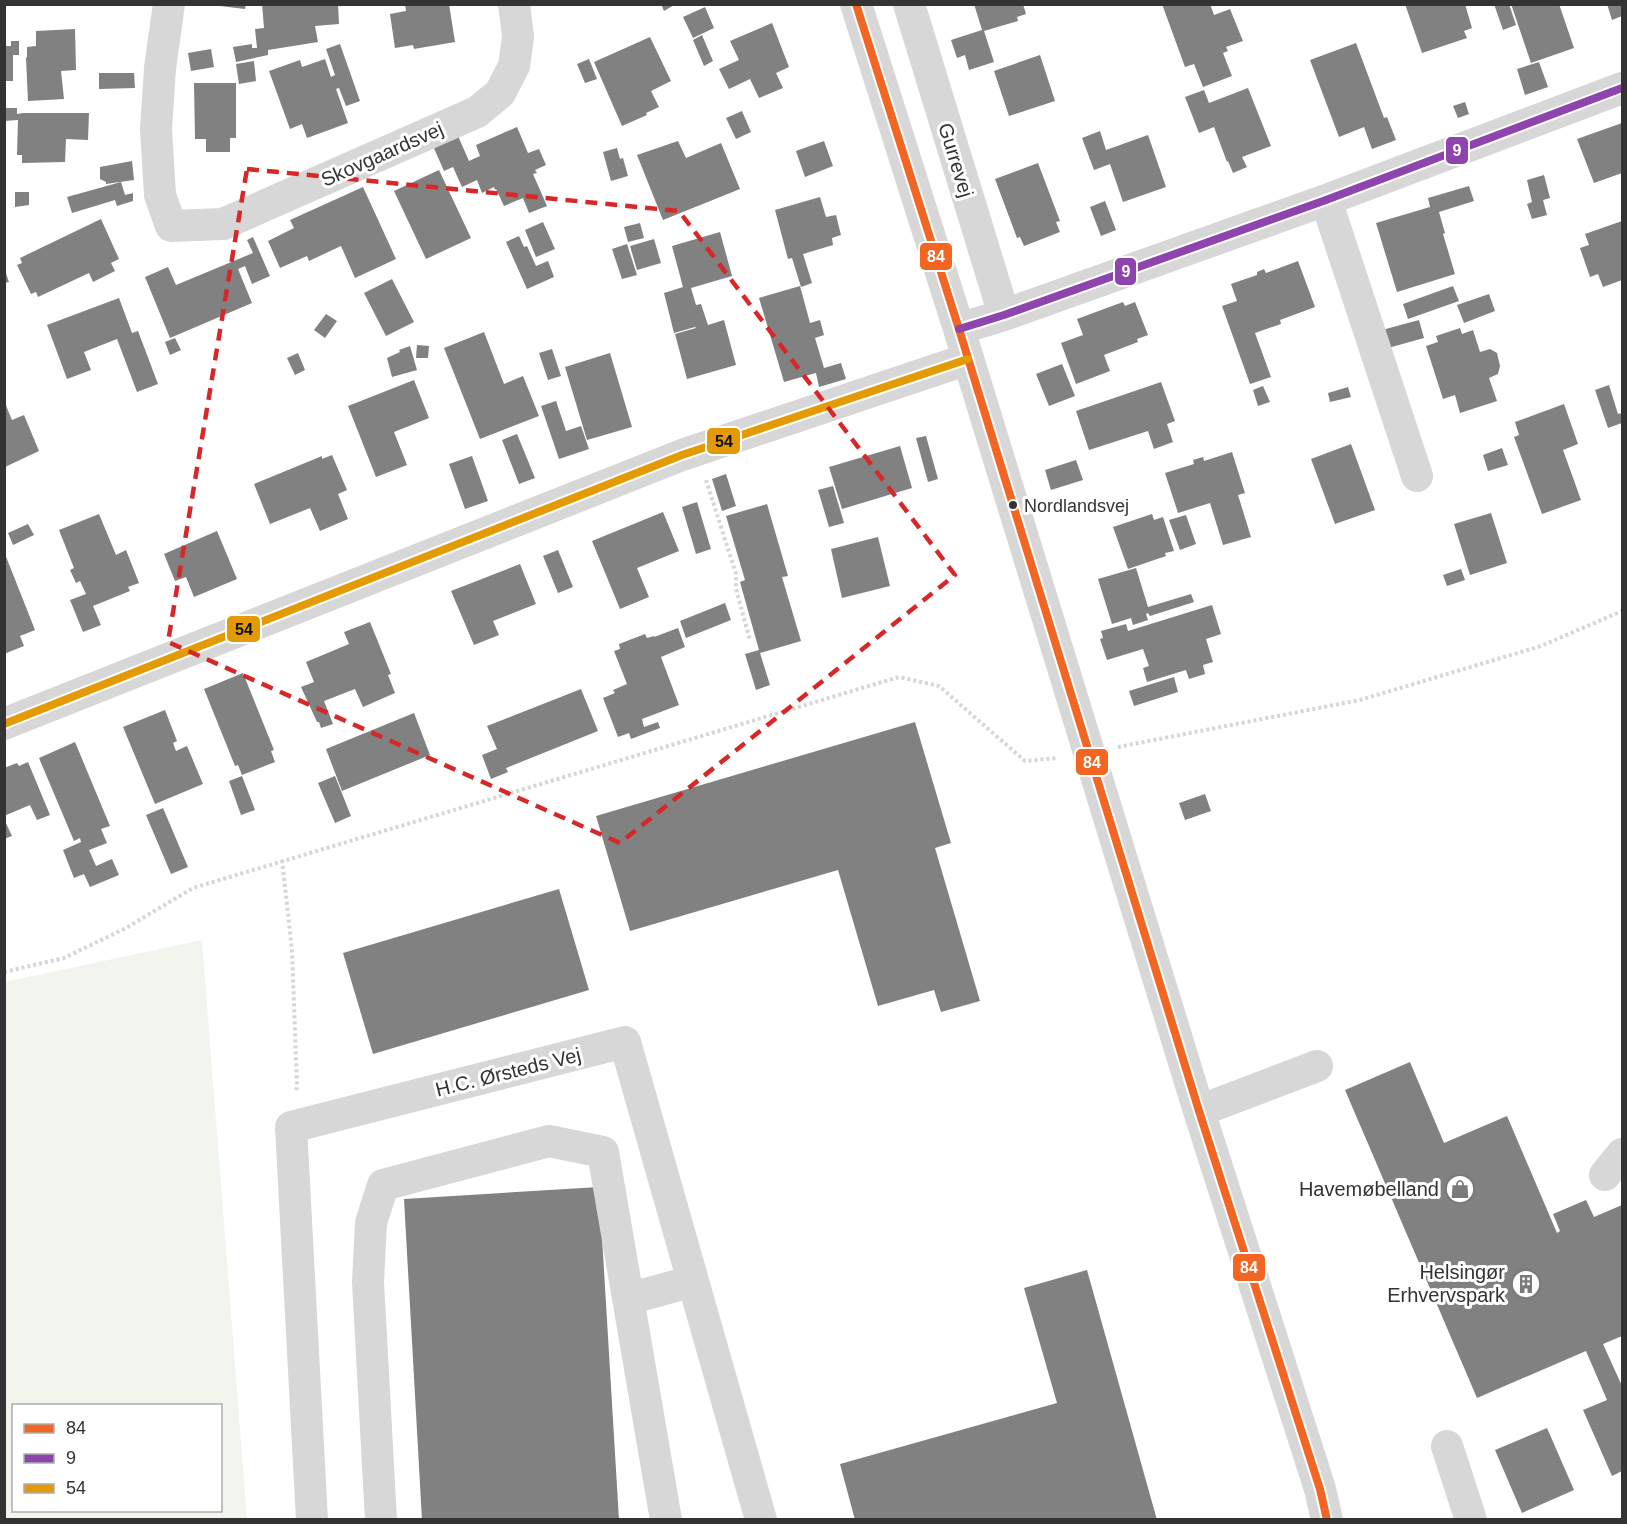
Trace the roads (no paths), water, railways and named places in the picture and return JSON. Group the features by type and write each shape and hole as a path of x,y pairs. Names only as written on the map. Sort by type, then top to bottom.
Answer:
{"street":[{"name":"Skovgaardsvej","path":"169,4 160,68 156,129 160,195 171,226 223,224 477,112 500,93 514,66 518,37 514,4"},
{"path":"856,4 959,329 1199,1110 1320,1489 1327,1520"},
{"name":"Gurrevej","path":"909,4 1004,315"},
{"path":"959,329 1326,200 1623,88"},
{"path":"1326,200 1417,476"},
{"path":"4,724 697,450 968,359"},
{"name":"H.C. Ørsteds Vej","path":"312,1520 291,1127 625,1042 762,1520"},
{"path":"1199,1110 1317,1066"},
{"path":"381,1520 368,1282 371,1223 383,1185 549,1141 603,1152 666,1520"},
{"path":"628,1299 693,1281"},
{"path":"1447,1446 1471,1520"}],"place":[{"name":"Nordlandsvej","path":"1013,505"},
{"name":"Havemøbelland","path":"1460,1189"},
{"name":"Helsingør Erhvervspark","path":"1526,1284"}]}
